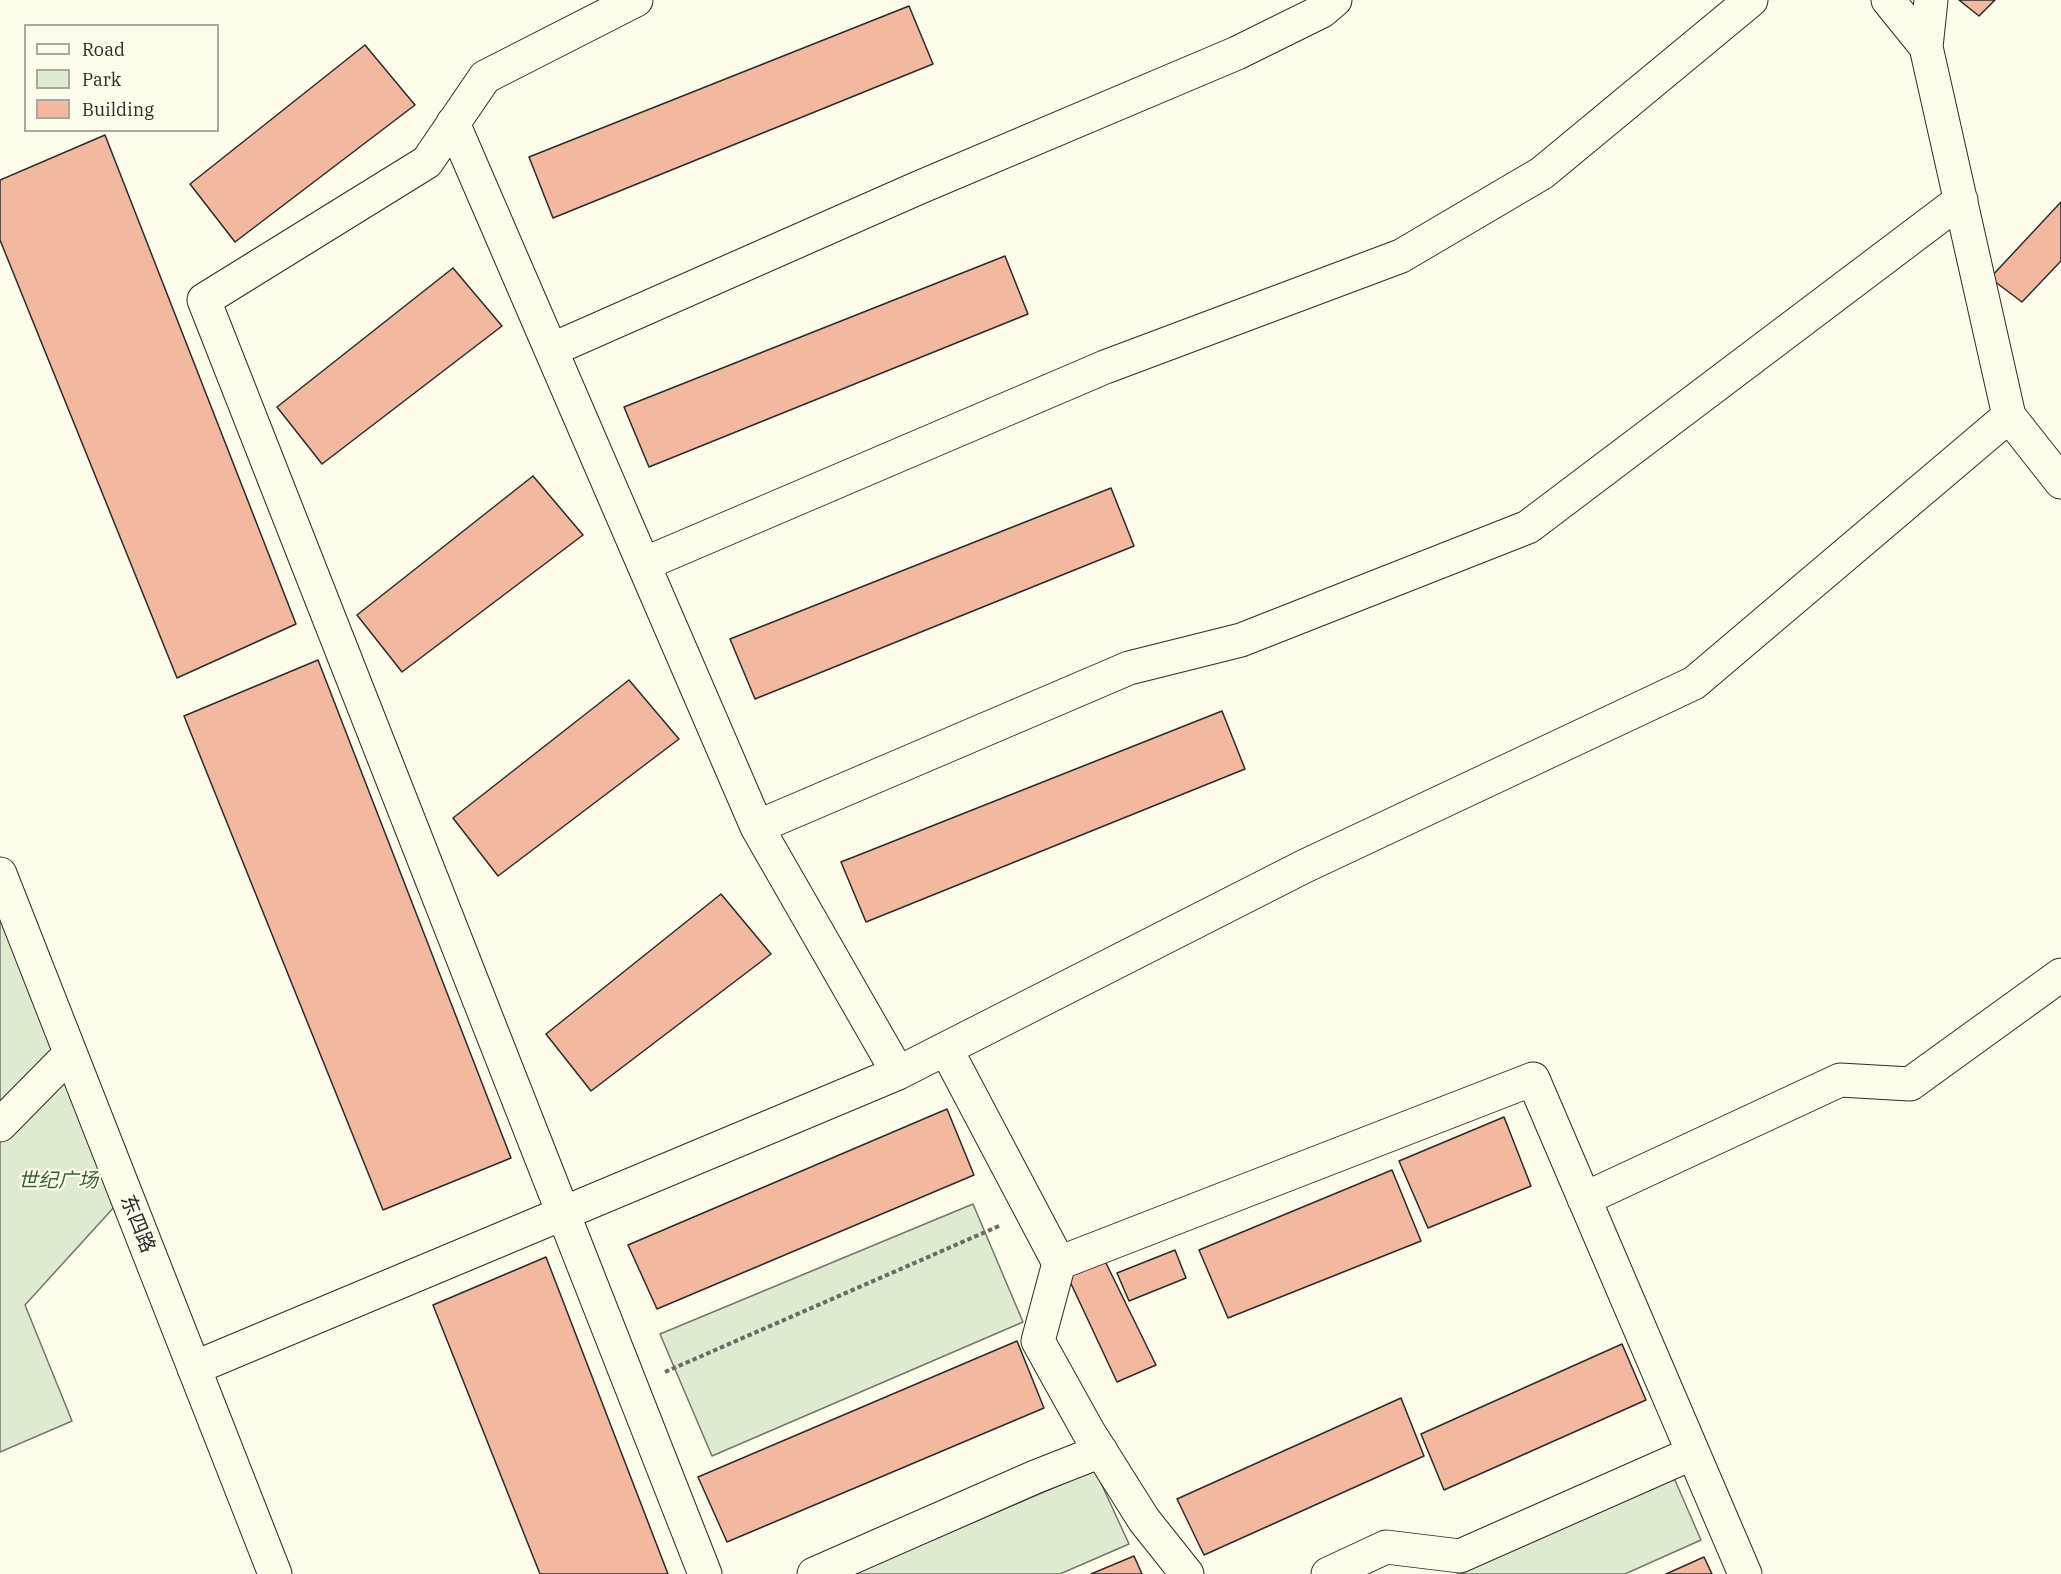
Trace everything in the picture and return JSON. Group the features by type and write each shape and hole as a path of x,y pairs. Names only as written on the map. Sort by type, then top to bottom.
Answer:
{"street":[{"path":"636,0 485,76 427,162 204,300 705,1574"},
{"path":"551,350 907,192 1238,53 1322,11 1335,0"},
{"path":"644,564 1105,367 1401,256 1542,174 1750,0"},
{"path":"1888,0 1926,47"},
{"path":"1931,0 1926,47 2009,416 2061,482"},
{"path":"453,123 757,827 898,1073"},
{"path":"757,827 1129,668 1241,640 1527,527 1960,200"},
{"path":"194,1368 898,1073 1305,867 1694,683 2009,416"},
{"name":"东四路","path":"0,874 275,1574"},
{"path":"1584,1199 1840,1080 1910,1084 2061,975"},
{"path":"946,1049 1059,1263 1038,1341 1101,1451 1144,1520 1187,1574"},
{"path":"0,1125 70,1054"},
{"path":"1059,1263 1533,1079 1745,1574"},
{"path":"814,1574 1035,1477 1101,1451"},
{"path":"1328,1574 1386,1547 1460,1556 1693,1453"}],"path":[{"path":"632,1387 1033,1211"}],"green space":[{"name":"世纪广场","path":"0,881 126,1194 25,1305 72,1421 0,1452"},
{"path":"973,1204 1023,1322 712,1456 660,1334"},
{"path":"1095,1470 1129,1544 1060,1574 853,1574"},
{"path":"1674,1478 1701,1540 1625,1574 1457,1574"}],"building":[{"path":"1959,0 1995,0 1979,16"},
{"path":"909,6 933,64 553,218 529,157"},
{"path":"365,45 415,105 235,242 190,184"},
{"path":"105,135 296,624 177,678 0,240 0,180"},
{"path":"2061,202 2061,261 2022,302 1990,278"},
{"path":"1005,256 1028,314 649,467 624,407"},
{"path":"453,268 502,326 322,464 277,407"},
{"path":"533,476 583,535 402,672 357,615"},
{"path":"1111,488 1134,546 755,699 730,639"},
{"path":"318,660 511,1158 383,1210 184,716"},
{"path":"629,680 679,739 498,876 453,818"},
{"path":"1222,711 1245,769 866,922 841,862"},
{"path":"721,894 771,954 591,1091 546,1034"},
{"path":"947,1109 974,1175 657,1309 628,1245"},
{"path":"1504,1117 1531,1186 1428,1228 1399,1161"},
{"path":"1392,1170 1421,1241 1228,1318 1199,1250"},
{"path":"1175,1250 1186,1278 1129,1301 1117,1273"},
{"path":"546,1257 668,1574 540,1574 433,1305"},
{"path":"1103,1257 1156,1365 1117,1382 1066,1273"},
{"path":"1017,1341 1044,1408 727,1542 698,1477"},
{"path":"1622,1344 1646,1400 1444,1490 1421,1434"},
{"path":"1401,1398 1424,1456 1204,1555 1177,1499"},
{"path":"1134,1556 1142,1574 1091,1574"},
{"path":"1704,1557 1712,1574 1666,1574"}]}
